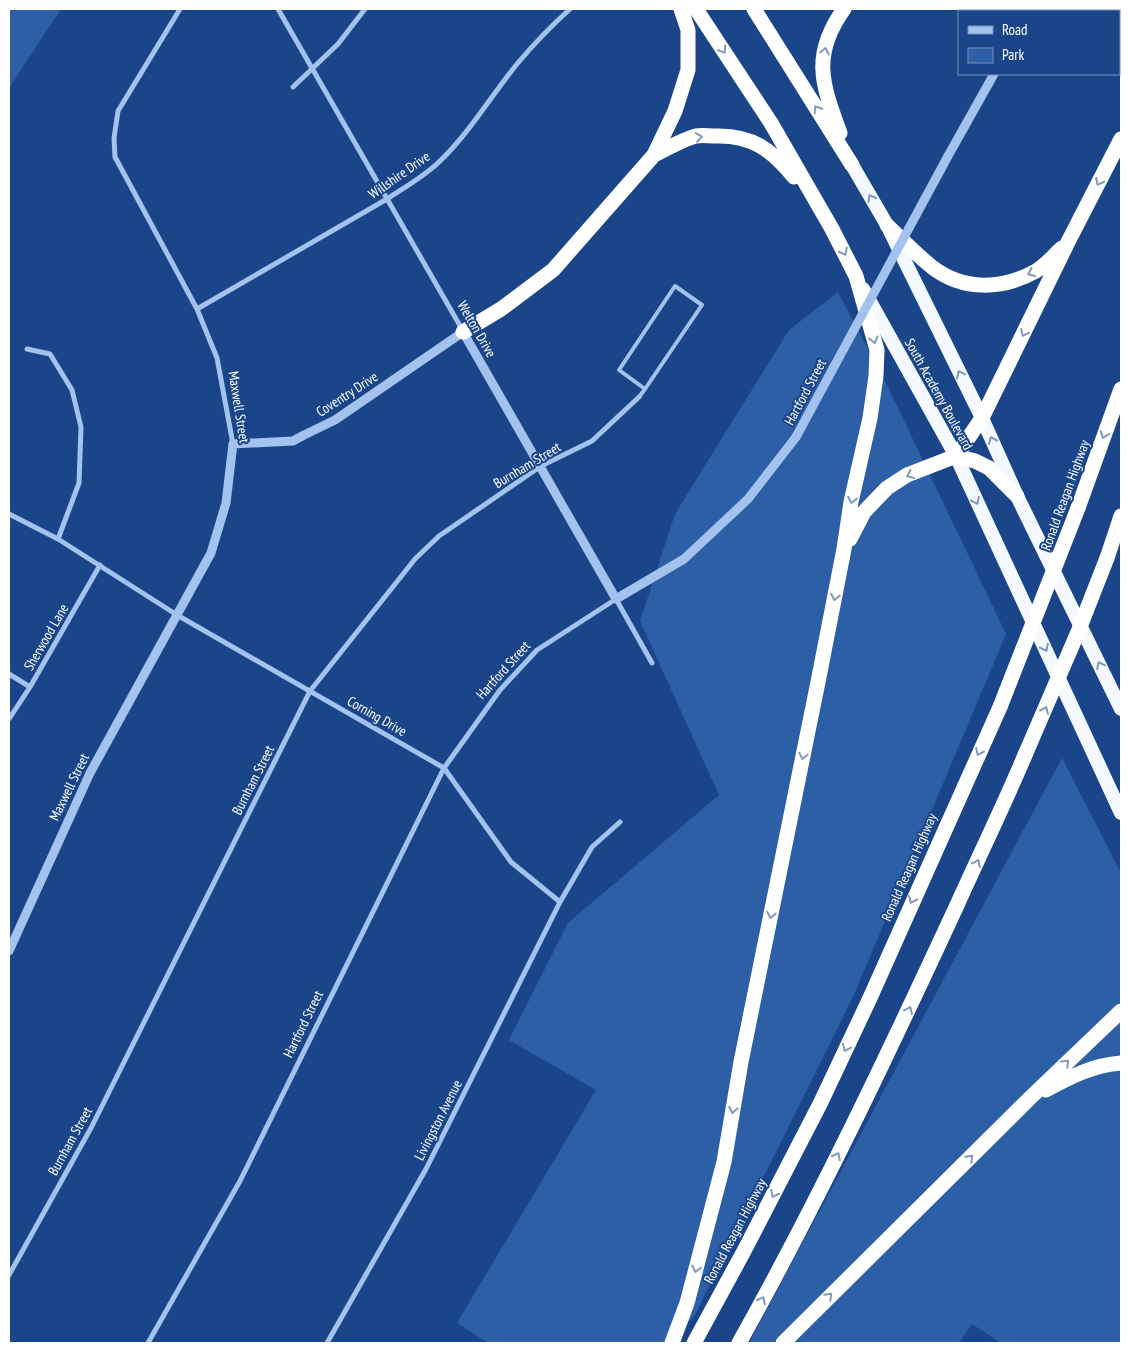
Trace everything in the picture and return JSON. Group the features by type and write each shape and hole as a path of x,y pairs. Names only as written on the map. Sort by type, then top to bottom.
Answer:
{"highway":[{"path":"463,332 501,309 553,270 654,155 675,112 688,70 688,30 682,9"},
{"name":"South Academy Boulevard","path":"696,9 771,123 832,228 856,276 956,456 1121,813"},
{"name":"South Academy Boulevard","path":"754,9 852,165 887,225 982,418 1121,709"},
{"path":"844,9 828,37 822,76 826,96 852,165"},
{"path":"654,155 695,136 728,136 748,140 765,148 781,161 832,228"},
{"path":"844,549 864,512 887,488 907,476 956,456 982,418 1068,242 1121,139"},
{"path":"887,225 932,268 956,280 984,286 1011,282 1038,270 1068,242"},
{"path":"672,1343 687,1303 724,1162 741,1062 844,549 851,502 870,418 876,376 877,350 856,276"},
{"name":"Ronald Reagan Highway","path":"694,1343 820,1104 870,998 1000,707 1078,508 1121,389"},
{"path":"956,456 975,461 989,468 1018,496"},
{"path":"739,1343 906,1018 998,818 1078,632 1121,516"},
{"path":"783,1343 1031,1097 1121,1011"},
{"path":"1031,1097 1077,1074 1096,1067 1121,1063"}],"street":[{"name":"Maxwell Street","path":"9,951 90,773 212,553 226,502 233,444 217,358 197,309 114,157 114,138 118,111 180,9"},
{"name":"Welton Drive","path":"278,9 652,663"},
{"path":"294,87 338,44 365,9"},
{"name":"Willshire Drive","path":"197,309 387,199 439,162 465,134 517,65 550,27 570,9"},
{"name":"Hartford Street","path":"148,1343 240,1181 444,768 500,690 537,650 616,599 684,559 748,499 796,437 993,75"},
{"name":"Coventry Drive","path":"233,444 293,441 335,420 463,332"},
{"path":"26,349 50,354 72,390 82,427 80,483 58,539"},
{"name":"Burnham Street","path":"9,1275 92,1128 310,691 414,559 439,536 541,466 592,441 639,397"},
{"name":"Corning Drive","path":"9,514 58,539 177,615 444,768 511,862 560,902"},
{"name":"Sherwood Lane","path":"9,719 30,688 100,565"},
{"path":"9,674 30,688"},
{"path":"560,902 592,847 620,822"},
{"name":"Livingston Avenue","path":"327,1343 426,1169 560,902"}],"lane":[{"path":"639,397 702,305 675,286 619,370 644,389"}],"green space":[{"path":"9,9 61,9 9,88"},
{"path":"838,292 887,385 1006,634 853,997 694,1317 663,1343 488,1343 457,1323 596,1090 509,1040 568,923 719,795 640,621 675,514 789,330"},
{"path":"1062,758 1121,873 1121,1343 1001,1343 972,1324 959,1343 749,1343"}]}
